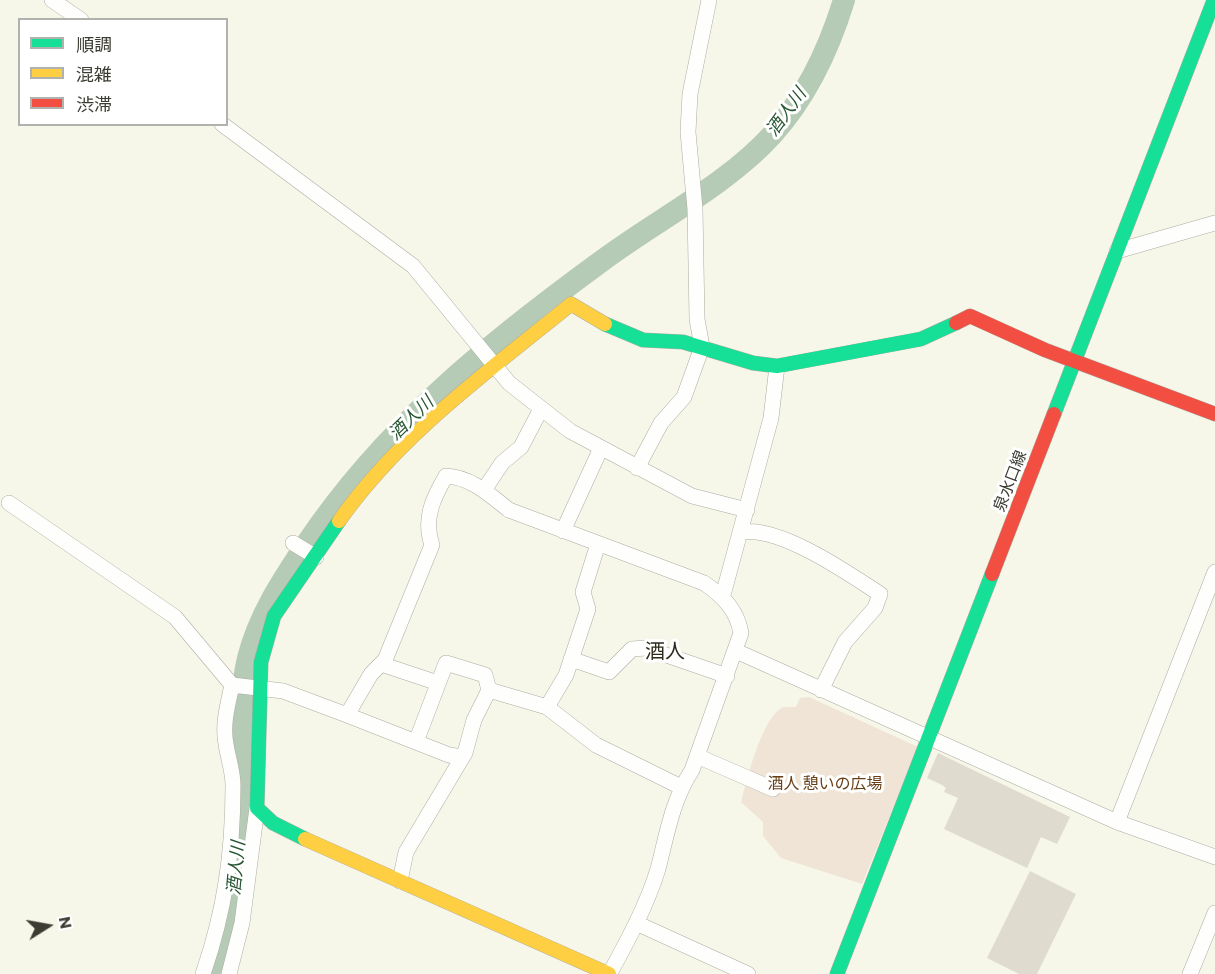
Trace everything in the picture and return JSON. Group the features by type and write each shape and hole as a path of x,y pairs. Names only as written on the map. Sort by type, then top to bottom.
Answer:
{"street":[{"path":"637,468 661,423 684,397 702,347 697,319 695,209 688,132 690,94 709,0"},
{"name":"泉水口線","path":"837,974 1214,0"},
{"path":"63,2 79,18"},
{"path":"225,126 413,266 494,367 541,409 570,431 692,496 747,510"},
{"path":"1117,251 1215,223"},
{"path":"229,974 242,923 257,808 261,662 274,616 357,496 386,461 571,304 606,326 634,338 658,343 681,341 763,366 777,366 883,348 921,339 970,316 1045,350 1215,414"},
{"path":"723,595 742,532 771,418 777,366"},
{"path":"484,490 502,463 521,447 541,409"},
{"path":"563,531 601,448"},
{"path":"257,808 273,823 292,833 609,973 629,941 657,869 665,831 681,787 697,756 736,651 741,633 738,618 723,595 704,583 508,510 484,490 457,476 446,476 435,495 428,516 428,532 432,545 385,660 370,674 347,715"},
{"path":"9,504 175,617 232,685 283,691 449,755 462,757"},
{"path":"742,532 763,532 820,556 880,594 875,608 845,642 821,690"},
{"path":"293,543 316,557"},
{"path":"547,707 566,675 588,609 583,592 598,544"},
{"path":"1117,822 1215,572"},
{"path":"571,659 609,672 632,650 646,648 727,676"},
{"path":"736,651 928,740 1117,822 1215,857"},
{"path":"400,881 406,852 462,757 474,720 489,690 485,675 446,663 416,742"},
{"path":"381,664 438,684"},
{"path":"202,974 223,908 230,864 233,782 225,742 227,708 232,685"},
{"path":"489,690 547,707 596,745 681,787"},
{"path":"697,756 773,789"},
{"path":"1190,974 1215,913"},
{"path":"636,923 748,974"}],"green space":[{"name":"酒人 憩いの広場","path":"809,697 918,747 862,884 781,858 763,836 763,822 741,802 756,750 768,723 783,707 796,707 800,698"}],"building":[{"path":"938,753 1070,817 1057,844 1041,837 1027,868 944,829 958,798 944,792 946,788 927,778"},
{"path":"1030,871 1076,894 1037,974 1019,974 987,958"}],"waterway":[{"name":"酒人川","path":"213,974 230,922 238,870 245,671 258,627 289,570 337,501 404,425 440,390 557,294 620,248 712,187 754,153 772,135 785,120 816,71 844,0"}],"traffic: fast":[{"path":"1054,414 1214,0"},
{"path":"605,324 643,340 683,342 753,363 777,366 921,339 956,323"},
{"path":"305,839 273,823 257,808 261,662 274,616 339,521"},
{"path":"837,974 992,574"}],"traffic: slow":[{"path":"339,521 363,489 418,432 478,379 571,304 605,324"},
{"path":"305,839 609,974"}],"traffic: jam":[{"path":"956,323 970,316 1045,350 1215,414"},
{"path":"992,574 1054,414"}],"district":[{"name":"酒人","path":"665,651"}]}
